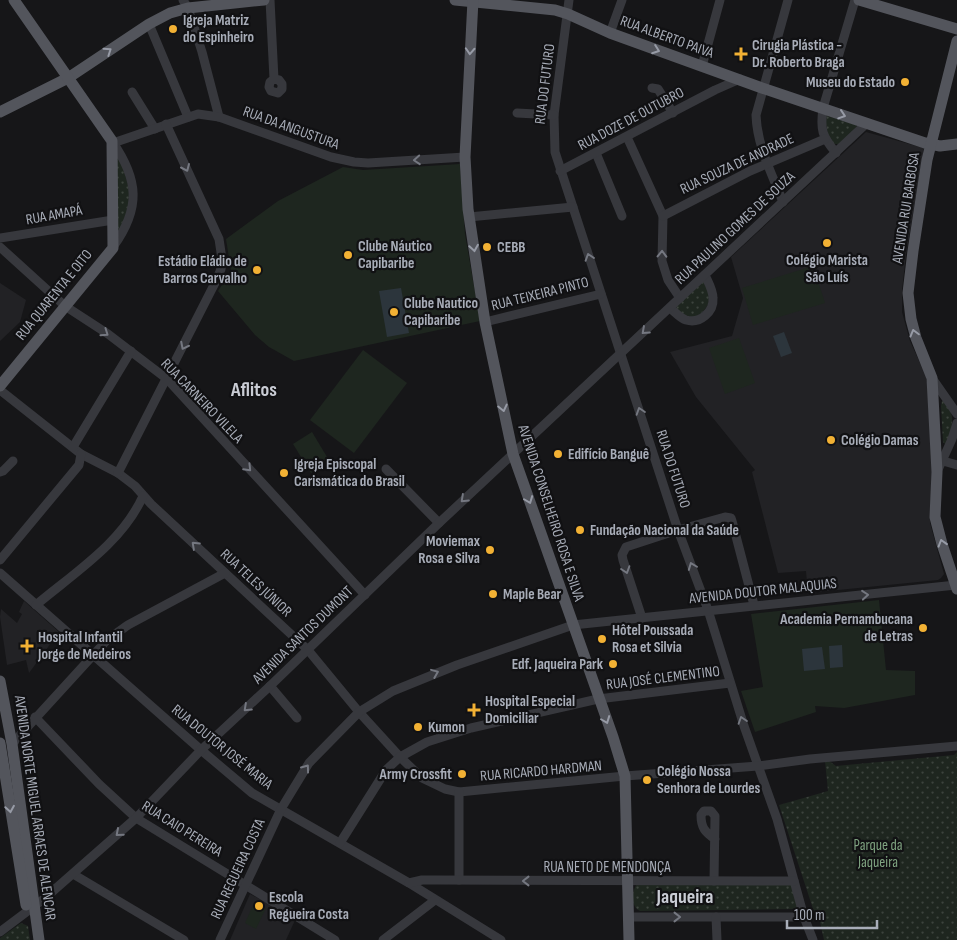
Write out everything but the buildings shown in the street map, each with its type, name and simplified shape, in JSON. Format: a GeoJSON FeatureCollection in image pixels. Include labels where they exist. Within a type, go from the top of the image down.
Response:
{"type":"FeatureCollection","features":[{"type":"Feature","properties":{"kind":"main road","name":"RUA QUARENTA E OITO"},"geometry":{"type":"LineString","coordinates":[[0,386],[113,248],[112,142],[14,0]]}},
{"type":"Feature","properties":{"kind":"main road"},"geometry":{"type":"LineString","coordinates":[[0,112],[68,78],[149,24],[186,4],[264,0]]}},
{"type":"Feature","properties":{"kind":"main road","name":"RUA ALBERTO PAIVA"},"geometry":{"type":"LineString","coordinates":[[455,0],[555,10],[610,33],[762,88],[931,145],[957,144]]}},
{"type":"Feature","properties":{"kind":"main road"},"geometry":{"type":"LineString","coordinates":[[859,0],[957,29]]}},
{"type":"Feature","properties":{"kind":"main road","name":"AVENIDA CONSELHEIRO ROSA E SILVA"},"geometry":{"type":"LineString","coordinates":[[473,1],[465,157],[469,217],[485,322],[513,454],[625,776],[629,940]]}},
{"type":"Feature","properties":{"kind":"main road","name":"AVENIDA RUI BARBOSA"},"geometry":{"type":"LineString","coordinates":[[956,587],[935,517],[940,467],[932,378],[916,338],[911,319],[908,292],[921,196],[931,145],[957,41]]}},
{"type":"Feature","properties":{"kind":"main road","name":"AVENIDA NORTE MIGUEL ARRAES DE ALENCAR"},"geometry":{"type":"LineString","coordinates":[[0,681],[6,744],[30,909],[32,940]]}},
{"type":"Feature","properties":{"kind":"main road","name":"AVENIDA NORTE MIGUEL ARRAES DE ALENCAR"},"geometry":{"type":"LineString","coordinates":[[6,744],[1,763],[30,909],[39,940]]}},
{"type":"Feature","properties":{"kind":"street"},"geometry":{"type":"LineString","coordinates":[[270,0],[274,79]]}},
{"type":"Feature","properties":{"kind":"street","name":"RUA DO FUTURO"},"geometry":{"type":"LineString","coordinates":[[570,0],[554,115],[554,144],[560,171],[678,530],[708,610],[730,683],[777,819],[804,917],[813,940]]}},
{"type":"Feature","properties":{"kind":"street"},"geometry":{"type":"LineString","coordinates":[[610,33],[622,0]]}},
{"type":"Feature","properties":{"kind":"street"},"geometry":{"type":"LineString","coordinates":[[702,66],[720,0]]}},
{"type":"Feature","properties":{"kind":"street"},"geometry":{"type":"LineString","coordinates":[[783,202],[756,130],[756,115],[788,0]]}},
{"type":"Feature","properties":{"kind":"street"},"geometry":{"type":"LineString","coordinates":[[836,153],[824,139],[821,127],[822,108],[855,0]]}},
{"type":"Feature","properties":{"kind":"street"},"geometry":{"type":"LineString","coordinates":[[186,4],[202,52],[219,117]]}},
{"type":"Feature","properties":{"kind":"street"},"geometry":{"type":"LineString","coordinates":[[149,24],[188,117]]}},
{"type":"Feature","properties":{"kind":"street"},"geometry":{"type":"LineString","coordinates":[[715,71],[715,90]]}},
{"type":"Feature","properties":{"kind":"street","name":"RUA DOZE DE OUTUBRO"},"geometry":{"type":"LineString","coordinates":[[560,171],[627,138],[715,90],[740,80]]}},
{"type":"Feature","properties":{"kind":"street"},"geometry":{"type":"LineString","coordinates":[[652,88],[658,89],[673,113]]}},
{"type":"Feature","properties":{"kind":"street"},"geometry":{"type":"LineString","coordinates":[[132,92],[155,129]]}},
{"type":"Feature","properties":{"kind":"street"},"geometry":{"type":"LineString","coordinates":[[517,113],[554,115]]}},
{"type":"Feature","properties":{"kind":"street","name":"RUA DA ANGUSTURA"},"geometry":{"type":"LineString","coordinates":[[112,142],[198,114],[219,117],[331,157],[354,162],[368,163],[465,157]]}},
{"type":"Feature","properties":{"kind":"street","name":"RUA PAULINO GOMES DE SOUZA"},"geometry":{"type":"LineString","coordinates":[[621,352],[867,123]]}},
{"type":"Feature","properties":{"kind":"street"},"geometry":{"type":"LineString","coordinates":[[118,473],[206,303],[221,269],[219,239],[166,124]]}},
{"type":"Feature","properties":{"kind":"street"},"geometry":{"type":"LineString","coordinates":[[627,138],[663,216],[662,261],[668,280],[680,298]]}},
{"type":"Feature","properties":{"kind":"street","name":"RUA SOUZA DE ANDRADE"},"geometry":{"type":"LineString","coordinates":[[663,216],[710,190],[824,139]]}},
{"type":"Feature","properties":{"kind":"street","name":"RUA QUARENTA E OITO"},"geometry":{"type":"LineString","coordinates":[[112,142],[127,166],[134,194],[131,216],[113,248]]}},
{"type":"Feature","properties":{"kind":"street"},"geometry":{"type":"LineString","coordinates":[[596,153],[622,216]]}},
{"type":"Feature","properties":{"kind":"street"},"geometry":{"type":"LineString","coordinates":[[469,217],[573,207]]}},
{"type":"Feature","properties":{"kind":"street","name":"RUA AMAPÁ"},"geometry":{"type":"LineString","coordinates":[[0,238],[113,220]]}},
{"type":"Feature","properties":{"kind":"street","name":"RUA CARNEIRO VILELA"},"geometry":{"type":"LineString","coordinates":[[0,247],[65,306],[131,351],[167,379],[365,595]]}},
{"type":"Feature","properties":{"kind":"street"},"geometry":{"type":"LineString","coordinates":[[670,308],[689,320],[698,320],[708,313],[713,297],[705,275]]}},
{"type":"Feature","properties":{"kind":"street","name":"RUA TEIXEIRA PINTO"},"geometry":{"type":"LineString","coordinates":[[485,322],[601,294]]}},
{"type":"Feature","properties":{"kind":"street"},"geometry":{"type":"LineString","coordinates":[[78,465],[77,450],[131,351]]}},
{"type":"Feature","properties":{"kind":"street","name":"AVENIDA SANTOS DUMONT"},"geometry":{"type":"LineString","coordinates":[[0,932],[73,874],[136,818],[201,750],[621,352]]}},
{"type":"Feature","properties":{"kind":"street","name":"AVENIDA RUI BARBOSA"},"geometry":{"type":"LineString","coordinates":[[932,378],[957,414]]}},
{"type":"Feature","properties":{"kind":"street","name":"RUA TELES JÚNIOR"},"geometry":{"type":"LineString","coordinates":[[0,390],[77,450],[118,473],[308,650],[359,712],[422,778],[445,789],[459,792]]}},
{"type":"Feature","properties":{"kind":"street","name":"AVENIDA RUI BARBOSA"},"geometry":{"type":"LineString","coordinates":[[940,467],[957,423]]}},
{"type":"Feature","properties":{"kind":"street"},"geometry":{"type":"LineString","coordinates":[[0,560],[78,465],[91,459]]}},
{"type":"Feature","properties":{"kind":"street"},"geometry":{"type":"LineString","coordinates":[[0,472],[13,461]]}},
{"type":"Feature","properties":{"kind":"street"},"geometry":{"type":"LineString","coordinates":[[940,467],[957,465]]}},
{"type":"Feature","properties":{"kind":"street"},"geometry":{"type":"LineString","coordinates":[[386,469],[439,523]]}},
{"type":"Feature","properties":{"kind":"street"},"geometry":{"type":"LineString","coordinates":[[36,605],[126,526],[138,508],[143,496]]}},
{"type":"Feature","properties":{"kind":"street"},"geometry":{"type":"LineString","coordinates":[[138,508],[151,504]]}},
{"type":"Feature","properties":{"kind":"street"},"geometry":{"type":"LineString","coordinates":[[642,618],[623,560],[624,550],[630,545],[725,517],[731,518],[754,605]]}},
{"type":"Feature","properties":{"kind":"street","name":"RUA DOUTOR JOSÉ MARIA"},"geometry":{"type":"LineString","coordinates":[[0,573],[252,793],[409,883],[419,885],[435,900],[501,940]]}},
{"type":"Feature","properties":{"kind":"street"},"geometry":{"type":"LineString","coordinates":[[6,744],[35,718],[107,640],[128,625],[225,573]]}},
{"type":"Feature","properties":{"kind":"street","name":"AVENIDA DOUTOR MALAQUIAS"},"geometry":{"type":"LineString","coordinates":[[359,712],[393,690],[457,664],[573,625],[754,605],[956,587]]}},
{"type":"Feature","properties":{"kind":"street","name":"RUA JOSÉ CLEMENTINO"},"geometry":{"type":"LineString","coordinates":[[340,843],[386,770],[400,757],[427,742],[471,728],[598,699],[730,683]]}},
{"type":"Feature","properties":{"kind":"street"},"geometry":{"type":"LineString","coordinates":[[270,686],[297,718]]}},
{"type":"Feature","properties":{"kind":"street","name":"RUA REGUEIRA COSTA"},"geometry":{"type":"LineString","coordinates":[[220,940],[281,809],[309,763],[359,712]]}},
{"type":"Feature","properties":{"kind":"street","name":"RUA CAIO PEREIRA"},"geometry":{"type":"LineString","coordinates":[[35,718],[99,784],[136,818],[335,940]]}},
{"type":"Feature","properties":{"kind":"street","name":"RUA RICARDO HARDMAN"},"geometry":{"type":"LineString","coordinates":[[459,792],[625,776],[758,766],[810,759],[957,746]]}},
{"type":"Feature","properties":{"kind":"street"},"geometry":{"type":"LineString","coordinates":[[459,792],[459,880]]}},
{"type":"Feature","properties":{"kind":"street"},"geometry":{"type":"LineString","coordinates":[[714,881],[715,839]]}},
{"type":"Feature","properties":{"kind":"street"},"geometry":{"type":"LineString","coordinates":[[73,874],[184,940]]}},
{"type":"Feature","properties":{"kind":"street","name":"RUA NETO DE MENDONÇA"},"geometry":{"type":"LineString","coordinates":[[419,885],[459,880],[794,881]]}},
{"type":"Feature","properties":{"kind":"street"},"geometry":{"type":"LineString","coordinates":[[383,940],[435,900]]}},
{"type":"Feature","properties":{"kind":"street"},"geometry":{"type":"LineString","coordinates":[[628,917],[804,917]]}},
{"type":"Feature","properties":{"kind":"street"},"geometry":{"type":"LineString","coordinates":[[716,917],[716,940]]}},
{"type":"Feature","properties":{"kind":"shaded area","name":"Colégio Damas"},"geometry":{"type":"Polygon","coordinates":[[[866,132],[924,148],[906,255],[902,290],[902,312],[910,341],[926,376],[930,401],[932,472],[930,523],[944,574],[938,580],[808,593],[806,571],[778,573],[752,472],[755,470],[696,397],[670,352],[732,336],[743,298],[731,257],[866,132]]]}},
{"type":"Feature","properties":{"kind":"shaded area"},"geometry":{"type":"Polygon","coordinates":[[[0,283],[26,300],[20,322],[0,341],[0,283]]]}},
{"type":"Feature","properties":{"kind":"shaded area","name":"Clube Nautico Capibaribe"},"geometry":{"type":"Polygon","coordinates":[[[401,288],[409,333],[387,337],[379,291],[401,288]]]}},
{"type":"Feature","properties":{"kind":"shaded area"},"geometry":{"type":"Polygon","coordinates":[[[784,332],[792,353],[781,357],[773,336],[784,332]]]}},
{"type":"Feature","properties":{"kind":"shaded area","name":"Hospital Infantil Jorge de Medeiros"},"geometry":{"type":"Polygon","coordinates":[[[24,601],[59,632],[29,673],[26,660],[7,665],[0,617],[1,609],[17,623],[22,614],[19,612],[24,601]]]}},
{"type":"Feature","properties":{"kind":"shaded area"},"geometry":{"type":"Polygon","coordinates":[[[842,645],[843,667],[830,668],[829,646],[842,645]]]}},
{"type":"Feature","properties":{"kind":"shaded area"},"geometry":{"type":"Polygon","coordinates":[[[822,647],[825,669],[804,671],[802,649],[822,647]]]}},
{"type":"Feature","properties":{"kind":"shaded area","name":"Escola Regueira Costa"},"geometry":{"type":"Polygon","coordinates":[[[250,894],[296,918],[286,940],[230,940],[250,894]]]}},
{"type":"Feature","properties":{"kind":"green space"},"geometry":{"type":"Polygon","coordinates":[[[824,115],[856,125],[857,128],[840,144],[834,144],[829,139],[824,115]]]}},
{"type":"Feature","properties":{"kind":"green space"},"geometry":{"type":"Polygon","coordinates":[[[114,150],[122,160],[132,201],[119,231],[117,230],[114,150]]]}},
{"type":"Feature","properties":{"kind":"green space","name":"Clube Náutico Capibaribe"},"geometry":{"type":"Polygon","coordinates":[[[460,164],[465,234],[480,321],[294,361],[269,347],[255,335],[218,291],[231,271],[226,239],[278,201],[343,167],[363,170],[460,164]]]}},
{"type":"Feature","properties":{"kind":"green space"},"geometry":{"type":"Polygon","coordinates":[[[813,266],[825,303],[753,325],[742,288],[813,266]]]}},
{"type":"Feature","properties":{"kind":"green space"},"geometry":{"type":"Polygon","coordinates":[[[702,281],[705,282],[709,297],[708,305],[697,317],[688,317],[677,310],[676,306],[702,281]]]}},
{"type":"Feature","properties":{"kind":"green space"},"geometry":{"type":"Polygon","coordinates":[[[739,338],[755,383],[725,394],[709,348],[739,338]]]}},
{"type":"Feature","properties":{"kind":"green space"},"geometry":{"type":"Polygon","coordinates":[[[363,350],[407,383],[354,453],[310,420],[363,350]]]}},
{"type":"Feature","properties":{"kind":"green space"},"geometry":{"type":"Polygon","coordinates":[[[942,401],[948,406],[952,416],[946,445],[943,442],[942,401]]]}},
{"type":"Feature","properties":{"kind":"green space"},"geometry":{"type":"Polygon","coordinates":[[[312,432],[330,462],[311,473],[293,444],[312,432]]]}},
{"type":"Feature","properties":{"kind":"green space"},"geometry":{"type":"Polygon","coordinates":[[[879,600],[886,670],[915,671],[915,695],[844,708],[815,706],[816,712],[755,732],[741,691],[763,687],[751,614],[879,600]]]}},
{"type":"Feature","properties":{"kind":"green space","name":"Parque da Jaqueira"},"geometry":{"type":"Polygon","coordinates":[[[957,752],[957,940],[824,940],[820,922],[817,921],[779,805],[828,791],[825,761],[829,761],[836,766],[954,755],[957,752]]]}},
{"type":"Feature","properties":{"kind":"green space"},"geometry":{"type":"Polygon","coordinates":[[[637,884],[791,884],[798,908],[640,911],[635,906],[633,899],[637,884]]]}},
{"type":"Feature","properties":{"kind":"green space"},"geometry":{"type":"Polygon","coordinates":[[[254,903],[266,908],[256,929],[245,923],[254,903]]]}},
{"type":"Feature","properties":{"kind":"green space"},"geometry":{"type":"Polygon","coordinates":[[[21,923],[28,926],[30,940],[0,940],[0,938],[21,923]]]}},
{"type":"Feature","properties":{"kind":"place","name":"Igreja Matriz do Espinheiro"},"geometry":{"type":"Point","coordinates":[173,29]}},
{"type":"Feature","properties":{"kind":"place","name":"Cirugia Plástica - Dr. Roberto Braga"},"geometry":{"type":"Point","coordinates":[741,54]}},
{"type":"Feature","properties":{"kind":"place","name":"Museu do Estado"},"geometry":{"type":"Point","coordinates":[905,82]}},
{"type":"Feature","properties":{"kind":"place","name":"Colégio Marista São Luís"},"geometry":{"type":"Point","coordinates":[827,243]}},
{"type":"Feature","properties":{"kind":"place","name":"CEBB"},"geometry":{"type":"Point","coordinates":[487,247]}},
{"type":"Feature","properties":{"kind":"place","name":"Clube Náutico Capibaribe"},"geometry":{"type":"Point","coordinates":[348,255]}},
{"type":"Feature","properties":{"kind":"place","name":"Estádio Eládio de Barros Carvalho"},"geometry":{"type":"Point","coordinates":[257,270]}},
{"type":"Feature","properties":{"kind":"place","name":"Clube Nautico Capibaribe"},"geometry":{"type":"Point","coordinates":[394,312]}},
{"type":"Feature","properties":{"kind":"place","name":"Colégio Damas"},"geometry":{"type":"Point","coordinates":[831,440]}},
{"type":"Feature","properties":{"kind":"place","name":"Edifício Banguê"},"geometry":{"type":"Point","coordinates":[558,454]}},
{"type":"Feature","properties":{"kind":"place","name":"Igreja Episcopal Carismática do Brasil"},"geometry":{"type":"Point","coordinates":[284,473]}},
{"type":"Feature","properties":{"kind":"place","name":"Fundação Nacional da Saúde"},"geometry":{"type":"Point","coordinates":[580,530]}},
{"type":"Feature","properties":{"kind":"place","name":"Moviemax Rosa e Silva"},"geometry":{"type":"Point","coordinates":[490,550]}},
{"type":"Feature","properties":{"kind":"place","name":"Maple Bear"},"geometry":{"type":"Point","coordinates":[493,594]}},
{"type":"Feature","properties":{"kind":"place","name":"Academia Pernambucana de Letras"},"geometry":{"type":"Point","coordinates":[923,628]}},
{"type":"Feature","properties":{"kind":"place","name":"Hôtel Poussada Rosa et Silvia"},"geometry":{"type":"Point","coordinates":[602,639]}},
{"type":"Feature","properties":{"kind":"place","name":"Hospital Infantil Jorge de Medeiros"},"geometry":{"type":"Point","coordinates":[27,646]}},
{"type":"Feature","properties":{"kind":"place","name":"Edf. Jaqueira Park"},"geometry":{"type":"Point","coordinates":[613,664]}},
{"type":"Feature","properties":{"kind":"place","name":"Hospital Especial Domiciliar"},"geometry":{"type":"Point","coordinates":[474,710]}},
{"type":"Feature","properties":{"kind":"place","name":"Kumon"},"geometry":{"type":"Point","coordinates":[418,727]}},
{"type":"Feature","properties":{"kind":"place","name":"Army Crossfit"},"geometry":{"type":"Point","coordinates":[462,774]}},
{"type":"Feature","properties":{"kind":"place","name":"Colégio Nossa Senhora de Lourdes"},"geometry":{"type":"Point","coordinates":[647,780]}},
{"type":"Feature","properties":{"kind":"place","name":"Escola Regueira Costa"},"geometry":{"type":"Point","coordinates":[259,906]}},
{"type":"Feature","properties":{"kind":"district","name":"Aflitos"},"geometry":{"type":"Point","coordinates":[254,390]}},
{"type":"Feature","properties":{"kind":"district","name":"Jaqueira"},"geometry":{"type":"Point","coordinates":[685,897]}}]}
